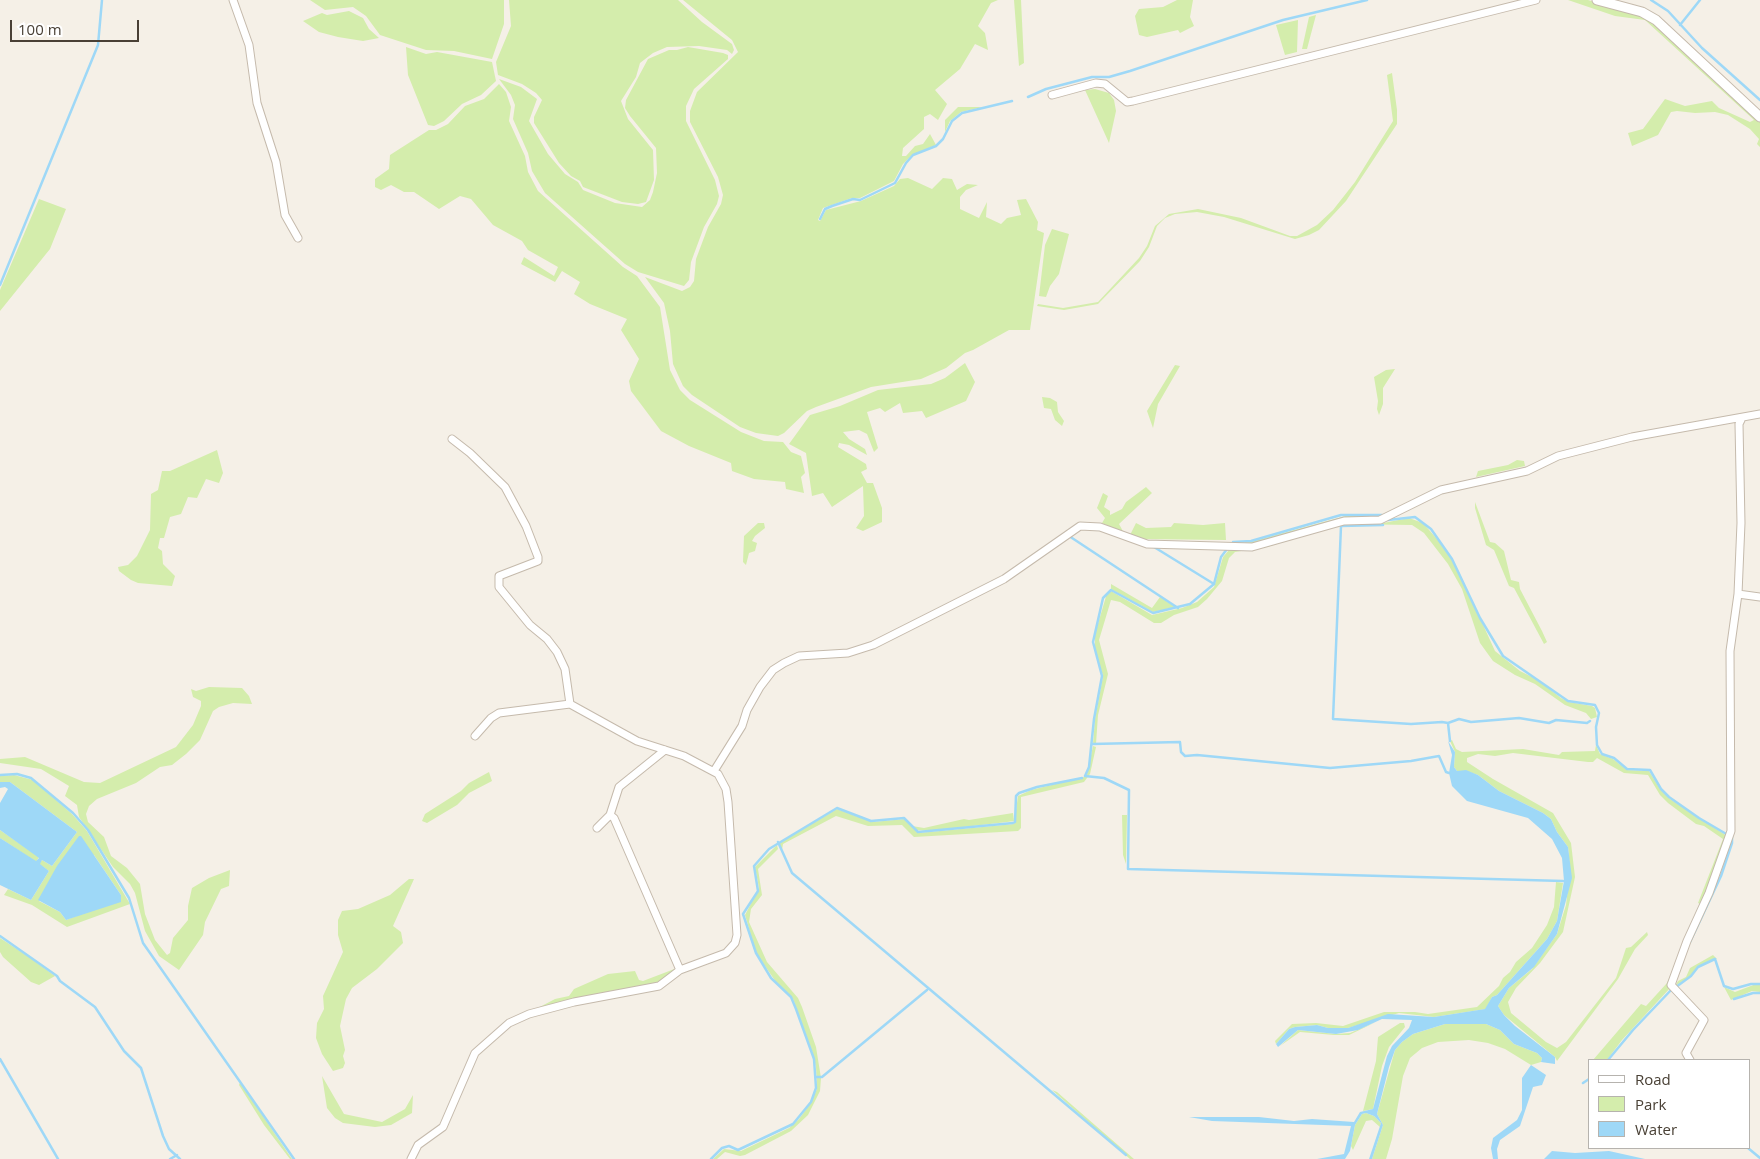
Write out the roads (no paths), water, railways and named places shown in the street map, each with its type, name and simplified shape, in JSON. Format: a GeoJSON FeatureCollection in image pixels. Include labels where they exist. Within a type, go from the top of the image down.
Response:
{"type":"FeatureCollection","features":[{"type":"Feature","properties":{"kind":"street"},"geometry":{"type":"LineString","coordinates":[[233,0],[249,45],[257,103],[276,162],[285,215],[298,238]]}},
{"type":"Feature","properties":{"kind":"street"},"geometry":{"type":"LineString","coordinates":[[1052,95],[1096,83],[1105,84],[1127,102],[1133,101],[1536,0]]}},
{"type":"Feature","properties":{"kind":"street"},"geometry":{"type":"LineString","coordinates":[[1597,0],[1642,12],[1656,20],[1760,116]]}},
{"type":"Feature","properties":{"kind":"street"},"geometry":{"type":"LineString","coordinates":[[714,771],[742,726],[747,710],[760,687],[773,670],[784,662],[799,656],[848,653],[873,645],[1004,579],[1080,526],[1100,526],[1147,544],[1252,547],[1344,521],[1380,520],[1441,490],[1527,470],[1558,456],[1632,437],[1760,414]]}},
{"type":"Feature","properties":{"kind":"street"},"geometry":{"type":"LineString","coordinates":[[1689,1059],[1686,1053],[1704,1020],[1671,985],[1730,836],[1730,652],[1738,594],[1741,524],[1739,424],[1742,418]]}},
{"type":"Feature","properties":{"kind":"street"},"geometry":{"type":"LineString","coordinates":[[452,439],[499,480],[526,526],[538,561],[499,576],[499,587],[530,625],[548,639],[557,652],[565,669],[570,704]]}},
{"type":"Feature","properties":{"kind":"street"},"geometry":{"type":"LineString","coordinates":[[1738,594],[1760,597]]}},
{"type":"Feature","properties":{"kind":"street"},"geometry":{"type":"LineString","coordinates":[[411,1159],[418,1145],[443,1127],[475,1053],[509,1023],[529,1014],[574,1002],[659,986],[680,970],[726,953],[735,943],[737,935],[726,789],[718,774],[701,763],[637,741],[570,704],[499,713],[491,718],[476,736]]}},
{"type":"Feature","properties":{"kind":"street"},"geometry":{"type":"LineString","coordinates":[[597,828],[610,815],[619,787],[665,750]]}},
{"type":"Feature","properties":{"kind":"street"},"geometry":{"type":"LineString","coordinates":[[610,815],[614,818],[680,970]]}},
{"type":"Feature","properties":{"kind":"water"},"geometry":{"type":"Polygon","coordinates":[[[1448,741],[1455,752],[1454,767],[1457,771],[1466,770],[1478,775],[1499,791],[1543,813],[1551,819],[1557,832],[1568,847],[1572,878],[1557,934],[1534,967],[1509,988],[1498,1006],[1515,1026],[1555,1057],[1555,1064],[1541,1062],[1542,1058],[1537,1053],[1514,1044],[1500,1030],[1486,1024],[1445,1024],[1413,1034],[1395,1050],[1389,1067],[1377,1114],[1383,1125],[1372,1159],[1369,1159],[1381,1123],[1374,1116],[1366,1113],[1362,1114],[1355,1125],[1350,1151],[1345,1159],[1317,1159],[1344,1154],[1351,1126],[1212,1121],[1189,1117],[1259,1117],[1294,1121],[1312,1119],[1354,1122],[1360,1112],[1373,1109],[1387,1056],[1392,1046],[1409,1028],[1412,1020],[1382,1019],[1358,1030],[1336,1034],[1298,1030],[1278,1047],[1276,1044],[1289,1029],[1317,1025],[1328,1028],[1348,1028],[1388,1014],[1434,1017],[1485,1009],[1492,997],[1497,995],[1547,939],[1557,921],[1564,881],[1562,858],[1552,839],[1528,818],[1467,801],[1452,786],[1449,773],[1452,755],[1448,741]]]}},
{"type":"Feature","properties":{"kind":"water"},"geometry":{"type":"Polygon","coordinates":[[[0,782],[10,782],[77,832],[52,866],[42,860],[40,864],[49,871],[31,900],[0,885],[0,838],[36,861],[39,858],[0,830],[0,803],[8,789],[5,787],[0,788],[0,782]]]}},
{"type":"Feature","properties":{"kind":"water"},"geometry":{"type":"Polygon","coordinates":[[[79,836],[81,836],[121,895],[121,902],[66,920],[60,912],[38,900],[57,866],[79,836]]]}},
{"type":"Feature","properties":{"kind":"water"},"geometry":{"type":"Polygon","coordinates":[[[1531,1065],[1546,1075],[1542,1085],[1533,1087],[1520,1126],[1500,1140],[1497,1149],[1498,1159],[1493,1159],[1491,1148],[1493,1138],[1517,1120],[1522,1110],[1522,1078],[1531,1065]]]}},
{"type":"Feature","properties":{"kind":"water"},"geometry":{"type":"Polygon","coordinates":[[[1552,1151],[1575,1153],[1609,1151],[1645,1159],[1544,1159],[1552,1151]]]}},
{"type":"Feature","properties":{"kind":"waterway"},"geometry":{"type":"LineString","coordinates":[[0,285],[98,45],[102,0]]}},
{"type":"Feature","properties":{"kind":"waterway"},"geometry":{"type":"LineString","coordinates":[[1028,97],[1046,89],[1092,77],[1109,77],[1130,71],[1283,20],[1367,0]]}},
{"type":"Feature","properties":{"kind":"waterway"},"geometry":{"type":"LineString","coordinates":[[1651,0],[1668,11],[1702,48],[1760,100]]}},
{"type":"Feature","properties":{"kind":"waterway"},"geometry":{"type":"LineString","coordinates":[[1680,25],[1700,0]]}},
{"type":"Feature","properties":{"kind":"waterway"},"geometry":{"type":"LineString","coordinates":[[820,219],[825,209],[853,199],[860,200],[895,183],[906,163],[913,155],[936,146],[943,139],[952,121],[962,113],[1012,101]]}},
{"type":"Feature","properties":{"kind":"waterway"},"geometry":{"type":"LineString","coordinates":[[1233,542],[1251,541],[1341,515],[1382,515]]}},
{"type":"Feature","properties":{"kind":"waterway"},"geometry":{"type":"LineString","coordinates":[[1388,520],[1415,517],[1431,529],[1452,559],[1480,618],[1503,656],[1568,701],[1595,705],[1599,713],[1596,727],[1597,745],[1602,754],[1614,758],[1627,769],[1650,770],[1661,789],[1669,797],[1728,835]]}},
{"type":"Feature","properties":{"kind":"waterway"},"geometry":{"type":"LineString","coordinates":[[1383,525],[1341,526],[1333,719],[1411,724],[1448,723],[1450,741]]}},
{"type":"Feature","properties":{"kind":"waterway"},"geometry":{"type":"LineString","coordinates":[[1069,536],[1178,608]]}},
{"type":"Feature","properties":{"kind":"waterway"},"geometry":{"type":"LineString","coordinates":[[1154,547],[1214,584]]}},
{"type":"Feature","properties":{"kind":"waterway"},"geometry":{"type":"LineString","coordinates":[[1227,549],[1221,557],[1214,584],[1190,604],[1153,613],[1111,590],[1103,598],[1093,642],[1102,676],[1094,719],[1089,767],[1085,776],[1104,778],[1129,790],[1128,869],[1563,881]]}},
{"type":"Feature","properties":{"kind":"waterway"},"geometry":{"type":"LineString","coordinates":[[1448,723],[1459,719],[1471,722],[1519,718],[1549,723],[1556,720],[1587,723],[1590,721]]}},
{"type":"Feature","properties":{"kind":"waterway"},"geometry":{"type":"LineString","coordinates":[[1092,744],[1180,742],[1181,752],[1185,756],[1197,755],[1330,768],[1411,761],[1439,756],[1446,772],[1449,773]]}},
{"type":"Feature","properties":{"kind":"waterway"},"geometry":{"type":"LineString","coordinates":[[0,775],[17,774],[31,778],[73,813],[88,830],[129,898],[143,943],[294,1159]]}},
{"type":"Feature","properties":{"kind":"waterway"},"geometry":{"type":"LineString","coordinates":[[711,1159],[722,1148],[729,1146],[738,1150],[793,1124],[811,1102],[816,1088],[814,1059],[791,997],[771,978],[756,953],[743,914],[758,891],[754,866],[769,849],[837,808],[871,821],[904,818],[918,832],[1013,823],[1015,822],[1016,796],[1019,793],[1037,787],[1082,778]]}},
{"type":"Feature","properties":{"kind":"waterway"},"geometry":{"type":"LineString","coordinates":[[1690,942],[1721,876],[1732,843],[1732,835]]}},
{"type":"Feature","properties":{"kind":"waterway"},"geometry":{"type":"LineString","coordinates":[[778,842],[792,873],[1126,1155]]}},
{"type":"Feature","properties":{"kind":"waterway"},"geometry":{"type":"LineString","coordinates":[[0,936],[57,976],[60,981],[95,1007],[124,1051],[141,1068],[163,1136],[169,1149],[180,1159]]}},
{"type":"Feature","properties":{"kind":"waterway"},"geometry":{"type":"LineString","coordinates":[[1676,987],[1691,976],[1698,967],[1715,959],[1724,986],[1733,989],[1751,984],[1760,984]]}},
{"type":"Feature","properties":{"kind":"waterway"},"geometry":{"type":"LineString","coordinates":[[1609,1059],[1672,989]]}},
{"type":"Feature","properties":{"kind":"waterway"},"geometry":{"type":"LineString","coordinates":[[816,1077],[822,1077],[927,990]]}},
{"type":"Feature","properties":{"kind":"waterway"},"geometry":{"type":"LineString","coordinates":[[1734,999],[1753,993],[1760,993]]}},
{"type":"Feature","properties":{"kind":"waterway"},"geometry":{"type":"LineString","coordinates":[[0,1059],[58,1159]]}},
{"type":"Feature","properties":{"kind":"waterway"},"geometry":{"type":"LineString","coordinates":[[1583,1083],[1588,1080]]}},
{"type":"Feature","properties":{"kind":"waterway"},"geometry":{"type":"LineString","coordinates":[[1749,1149],[1760,1158]]}},
{"type":"Feature","properties":{"kind":"waterway"},"geometry":{"type":"LineString","coordinates":[[170,1159],[177,1155]]}}]}
